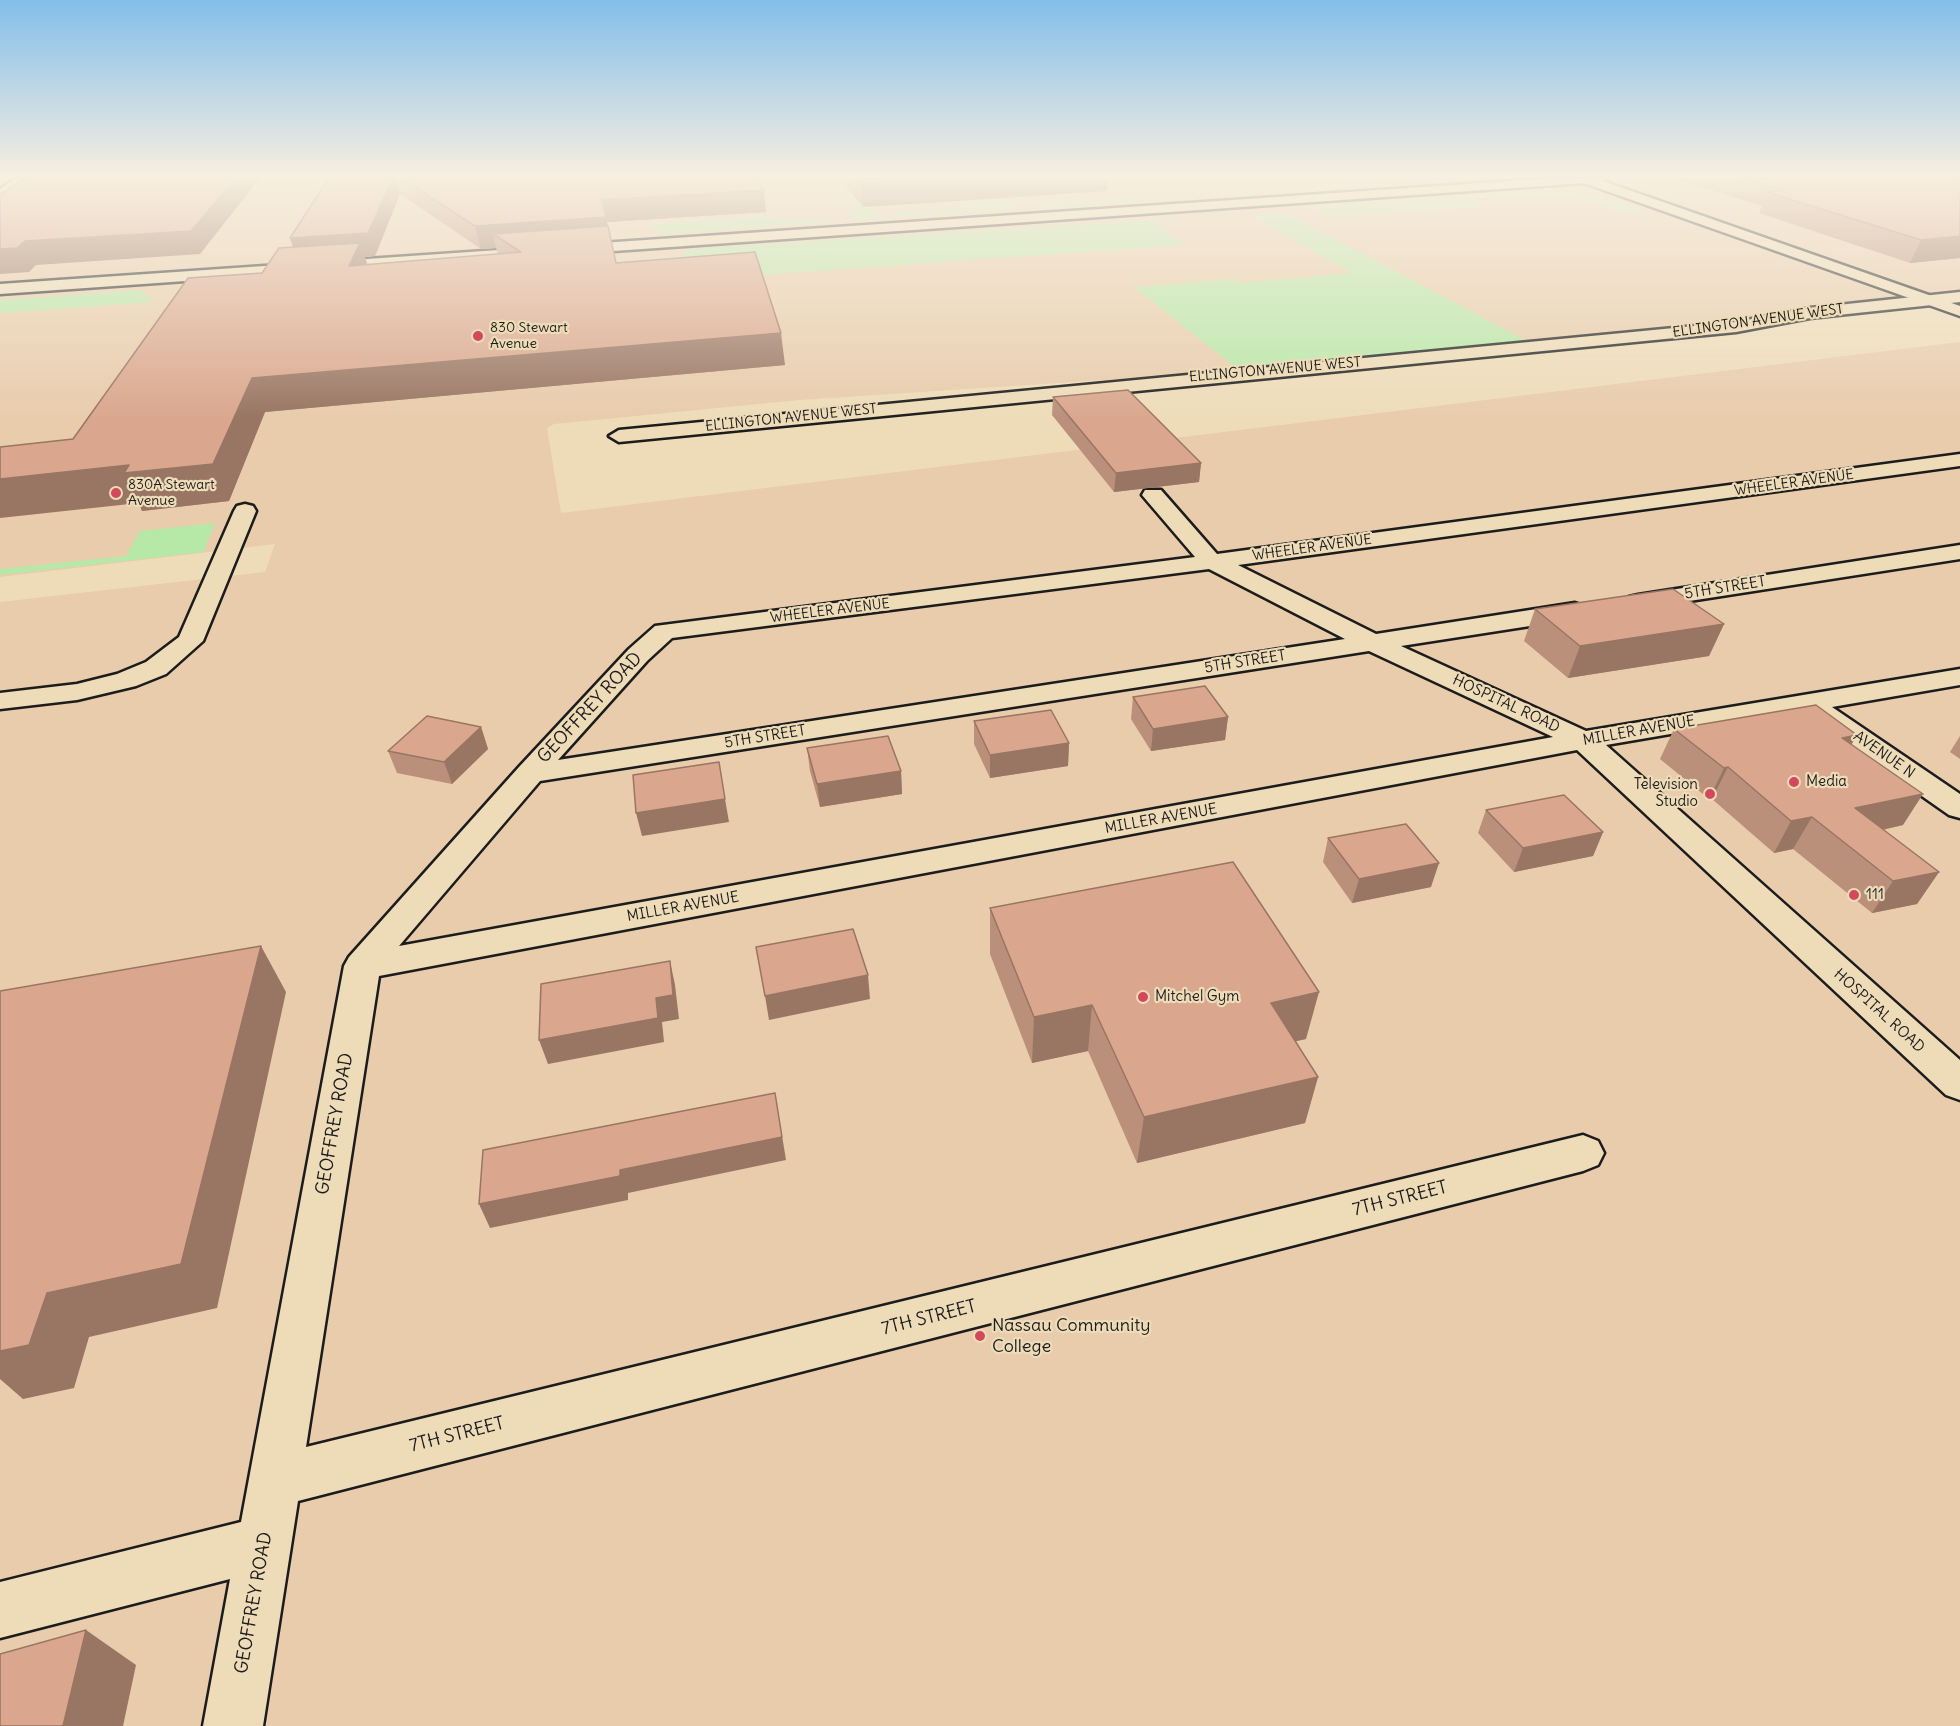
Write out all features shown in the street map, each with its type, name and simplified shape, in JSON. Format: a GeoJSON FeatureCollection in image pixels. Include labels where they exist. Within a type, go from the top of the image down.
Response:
{"type":"FeatureCollection","features":[{"type":"Feature","properties":{"kind":"street"},"geometry":{"type":"LineString","coordinates":[[0,289],[439,259]]}},
{"type":"Feature","properties":{"kind":"street"},"geometry":{"type":"LineString","coordinates":[[1812,259],[1960,311]]}},
{"type":"Feature","properties":{"kind":"street","name":"ELLINGTON AVENUE WEST"},"geometry":{"type":"LineString","coordinates":[[619,436],[1737,327],[1810,313],[1960,297]]}},
{"type":"Feature","properties":{"kind":"street","name":"WHEELER AVENUE"},"geometry":{"type":"LineString","coordinates":[[664,632],[1211,561],[1960,459]]}},
{"type":"Feature","properties":{"kind":"street","name":"HOSPITAL ROAD"},"geometry":{"type":"LineString","coordinates":[[1153,495],[1211,561],[1374,642],[1584,740],[1960,1084]]}},
{"type":"Feature","properties":{"kind":"street"},"geometry":{"type":"LineString","coordinates":[[0,701],[78,692],[126,680],[156,668],[190,641],[245,511]]}},
{"type":"Feature","properties":{"kind":"street","name":"5TH STREET"},"geometry":{"type":"LineString","coordinates":[[530,773],[1960,552]]}},
{"type":"Feature","properties":{"kind":"street","name":"GEOFFREY ROAD"},"geometry":{"type":"LineString","coordinates":[[233,1726],[362,966],[530,773],[638,655],[664,632]]}},
{"type":"Feature","properties":{"kind":"street","name":"MILLER AVENUE"},"geometry":{"type":"LineString","coordinates":[[362,966],[1584,740],[1960,677]]}},
{"type":"Feature","properties":{"kind":"street","name":"AVENUE N"},"geometry":{"type":"LineString","coordinates":[[1808,703],[1960,808]]}},
{"type":"Feature","properties":{"kind":"street","name":"7TH STREET"},"geometry":{"type":"LineString","coordinates":[[274,1481],[1583,1153]]}},
{"type":"Feature","properties":{"kind":"street"},"geometry":{"type":"LineString","coordinates":[[0,1610],[264,1543]]}},
{"type":"Feature","properties":{"kind":"shaded area","name":"Nassau Community College"},"geometry":{"type":"Polygon","coordinates":[[[0,259],[1960,259],[1960,301],[1241,371],[800,400],[554,424],[547,428],[561,513],[1960,342],[1960,1726],[0,1726],[0,602],[265,572],[275,544],[0,577],[0,259]]]}},
{"type":"Feature","properties":{"kind":"green space"},"geometry":{"type":"Polygon","coordinates":[[[682,259],[991,259],[756,275],[682,259]]]}},
{"type":"Feature","properties":{"kind":"green space"},"geometry":{"type":"Polygon","coordinates":[[[1327,259],[1372,259],[1529,342],[1240,371],[1134,287],[1232,279],[1239,283],[1352,273],[1327,259]]]}},
{"type":"Feature","properties":{"kind":"green space"},"geometry":{"type":"Polygon","coordinates":[[[140,290],[153,302],[0,313],[0,300],[140,290]]]}},
{"type":"Feature","properties":{"kind":"green space"},"geometry":{"type":"Polygon","coordinates":[[[215,523],[204,552],[0,575],[0,569],[126,556],[140,531],[215,523]]]}},
{"type":"Feature","properties":{"kind":"building"},"geometry":{"type":"Polygon","coordinates":[[[272,259],[353,259],[349,266],[441,259],[615,259],[616,263],[672,259],[757,259],[781,333],[252,378],[213,464],[124,473],[129,465],[0,479],[0,447],[73,439],[188,278],[262,273],[272,259]]]}},
{"type":"Feature","properties":{"kind":"building"},"geometry":{"type":"Polygon","coordinates":[[[1128,390],[1201,463],[1116,473],[1053,397],[1128,390]]]}},
{"type":"Feature","properties":{"kind":"building"},"geometry":{"type":"Polygon","coordinates":[[[1673,589],[1724,624],[1580,646],[1535,609],[1673,589]]]}},
{"type":"Feature","properties":{"kind":"building"},"geometry":{"type":"Polygon","coordinates":[[[1205,686],[1228,717],[1153,729],[1133,697],[1205,686]]]}},
{"type":"Feature","properties":{"kind":"building"},"geometry":{"type":"Polygon","coordinates":[[[1816,705],[1857,735],[1842,738],[1923,794],[1855,808],[1939,872],[1893,881],[1812,817],[1791,821],[1728,767],[1724,768],[1674,729],[1816,705]]]}},
{"type":"Feature","properties":{"kind":"building"},"geometry":{"type":"Polygon","coordinates":[[[1051,710],[1069,743],[990,755],[974,721],[1051,710]]]}},
{"type":"Feature","properties":{"kind":"building"},"geometry":{"type":"Polygon","coordinates":[[[427,716],[481,727],[444,762],[388,751],[427,716]]]}},
{"type":"Feature","properties":{"kind":"building"},"geometry":{"type":"Polygon","coordinates":[[[888,736],[901,771],[817,784],[807,748],[888,736]]]}},
{"type":"Feature","properties":{"kind":"building"},"geometry":{"type":"Polygon","coordinates":[[[719,762],[725,799],[636,813],[633,775],[719,762]]]}},
{"type":"Feature","properties":{"kind":"building"},"geometry":{"type":"Polygon","coordinates":[[[1564,795],[1603,832],[1523,848],[1486,810],[1564,795]]]}},
{"type":"Feature","properties":{"kind":"building"},"geometry":{"type":"Polygon","coordinates":[[[1406,824],[1439,863],[1359,879],[1328,838],[1406,824]]]}},
{"type":"Feature","properties":{"kind":"building","name":"Mitchel Gym"},"geometry":{"type":"Polygon","coordinates":[[[1233,862],[1319,992],[1271,1003],[1318,1077],[1144,1117],[1092,1005],[1034,1017],[990,908],[1233,862]]]}},
{"type":"Feature","properties":{"kind":"building"},"geometry":{"type":"Polygon","coordinates":[[[853,929],[868,975],[765,996],[756,947],[853,929]]]}},
{"type":"Feature","properties":{"kind":"building"},"geometry":{"type":"Polygon","coordinates":[[[261,946],[181,1264],[47,1293],[29,1345],[0,1351],[0,991],[261,946]]]}},
{"type":"Feature","properties":{"kind":"building"},"geometry":{"type":"Polygon","coordinates":[[[670,961],[673,995],[656,998],[658,1018],[539,1040],[541,984],[670,961]]]}},
{"type":"Feature","properties":{"kind":"building"},"geometry":{"type":"Polygon","coordinates":[[[775,1093],[782,1137],[620,1170],[620,1176],[479,1204],[483,1150],[775,1093]]]}},
{"type":"Feature","properties":{"kind":"building"},"geometry":{"type":"Polygon","coordinates":[[[86,1630],[63,1726],[0,1726],[0,1654],[86,1630]]]}},
{"type":"Feature","properties":{"kind":"place","name":"830 Stewart Avenue"},"geometry":{"type":"Point","coordinates":[478,336]}},
{"type":"Feature","properties":{"kind":"place","name":"830A Stewart Avenue"},"geometry":{"type":"Point","coordinates":[116,493]}},
{"type":"Feature","properties":{"kind":"place","name":"Media"},"geometry":{"type":"Point","coordinates":[1794,782]}},
{"type":"Feature","properties":{"kind":"place","name":"Television Studio"},"geometry":{"type":"Point","coordinates":[1710,794]}},
{"type":"Feature","properties":{"kind":"place","name":"111"},"geometry":{"type":"Point","coordinates":[1854,895]}},
{"type":"Feature","properties":{"kind":"place","name":"Mitchel Gym"},"geometry":{"type":"Point","coordinates":[1143,997]}},
{"type":"Feature","properties":{"kind":"place","name":"Nassau Community College"},"geometry":{"type":"Point","coordinates":[980,1336]}}]}
